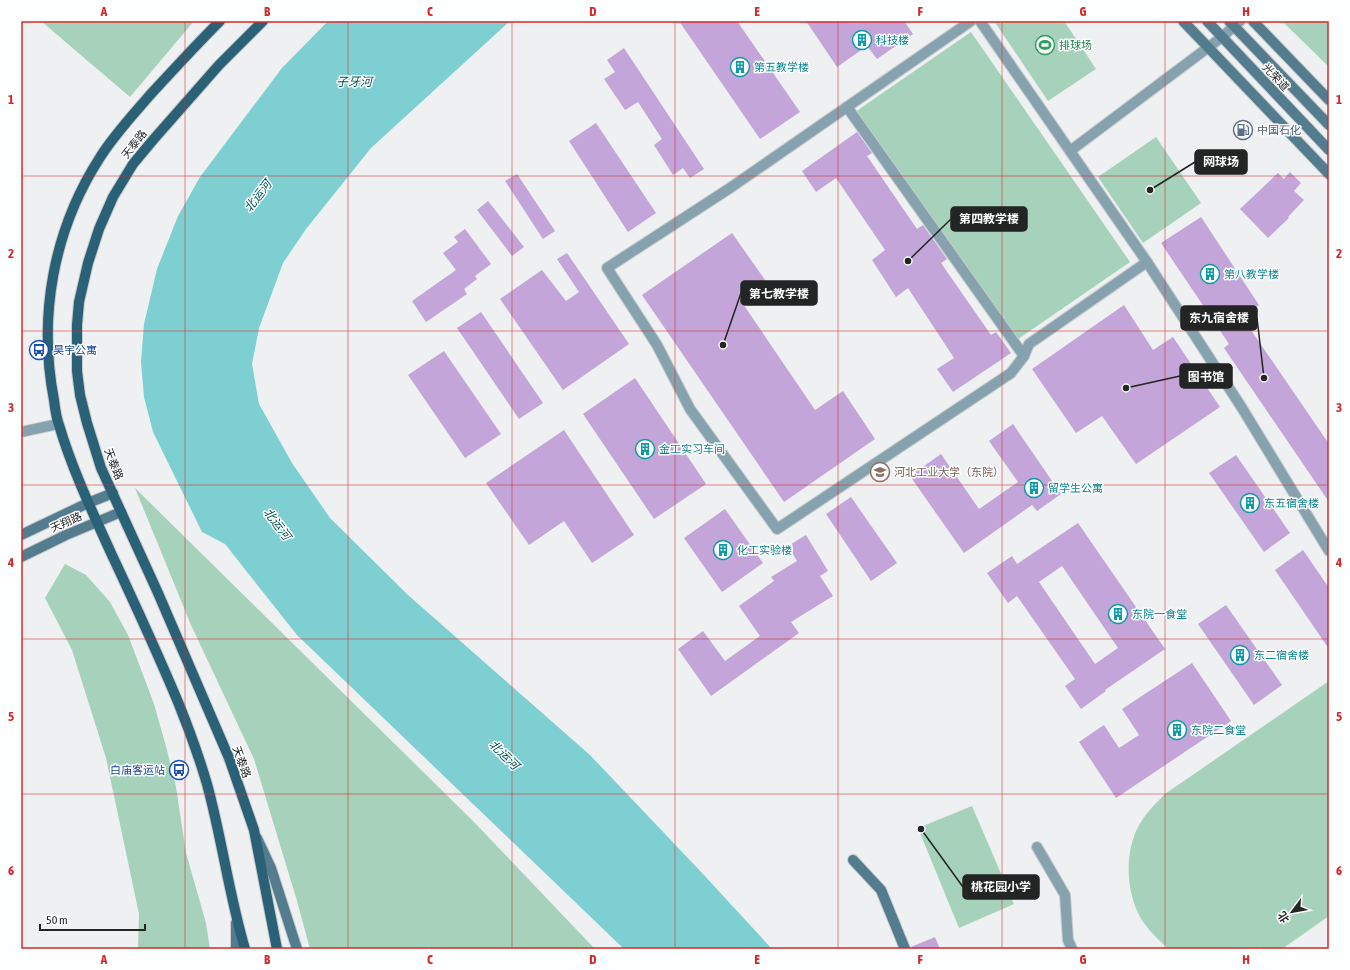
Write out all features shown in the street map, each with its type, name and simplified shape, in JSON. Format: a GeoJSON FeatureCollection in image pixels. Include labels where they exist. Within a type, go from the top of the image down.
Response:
{"type":"FeatureCollection","features":[{"type":"Feature","properties":{"kind":"main road","name":"天泰路"},"geometry":{"type":"LineString","coordinates":[[220,21],[129,118],[99,159],[74,204],[55,262],[51,285],[48,309],[48,358],[58,424],[79,481],[135,604],[198,755],[207,786],[236,919],[245,949]]}},
{"type":"Feature","properties":{"kind":"main road","name":"天泰路"},"geometry":{"type":"LineString","coordinates":[[263,21],[204,83],[143,152],[133,164],[113,197],[99,229],[88,263],[77,325],[77,371],[80,395],[101,468],[167,614],[229,758],[254,830],[277,949]]}},
{"type":"Feature","properties":{"kind":"main road"},"geometry":{"type":"LineString","coordinates":[[1183,21],[1329,174]]}},
{"type":"Feature","properties":{"kind":"main road","name":"光荣道"},"geometry":{"type":"LineString","coordinates":[[1206,21],[1329,150]]}},
{"type":"Feature","properties":{"kind":"main road"},"geometry":{"type":"LineString","coordinates":[[1253,21],[1329,100]]}},
{"type":"Feature","properties":{"kind":"main road","name":"光荣道"},"geometry":{"type":"LineString","coordinates":[[1235,23],[1329,125]]}},
{"type":"Feature","properties":{"kind":"main road","name":"天翔路"},"geometry":{"type":"LineString","coordinates":[[21,535],[88,503],[113,493]]}},
{"type":"Feature","properties":{"kind":"main road","name":"天翔路"},"geometry":{"type":"LineString","coordinates":[[21,557],[66,534],[121,512]]}},
{"type":"Feature","properties":{"kind":"main road"},"geometry":{"type":"LineString","coordinates":[[254,830],[271,868],[297,949]]}},
{"type":"Feature","properties":{"kind":"main road"},"geometry":{"type":"LineString","coordinates":[[853,860],[881,890],[905,949]]}},
{"type":"Feature","properties":{"kind":"main road"},"geometry":{"type":"LineString","coordinates":[[236,919],[236,949]]}},
{"type":"Feature","properties":{"kind":"street"},"geometry":{"type":"LineString","coordinates":[[971,21],[730,188],[607,268],[657,345],[690,409],[777,529],[1011,373],[1024,356],[1029,344],[1147,262]]}},
{"type":"Feature","properties":{"kind":"street"},"geometry":{"type":"LineString","coordinates":[[980,21],[1147,262],[1242,408],[1329,551]]}},
{"type":"Feature","properties":{"kind":"street"},"geometry":{"type":"LineString","coordinates":[[1070,151],[1222,37],[1235,23]]}},
{"type":"Feature","properties":{"kind":"street"},"geometry":{"type":"LineString","coordinates":[[847,107],[1024,356]]}},
{"type":"Feature","properties":{"kind":"street"},"geometry":{"type":"LineString","coordinates":[[21,432],[58,424]]}},
{"type":"Feature","properties":{"kind":"street"},"geometry":{"type":"LineString","coordinates":[[1037,847],[1065,895],[1068,940],[1072,949]]}},
{"type":"Feature","properties":{"kind":"green space"},"geometry":{"type":"Polygon","coordinates":[[[41,21],[194,21],[130,97],[41,21]]]}},
{"type":"Feature","properties":{"kind":"green space","name":"排球场"},"geometry":{"type":"Polygon","coordinates":[[[994,21],[1064,21],[1096,69],[1048,101],[994,21]]]}},
{"type":"Feature","properties":{"kind":"green space"},"geometry":{"type":"Polygon","coordinates":[[[1282,21],[1329,21],[1329,67],[1282,21]]]}},
{"type":"Feature","properties":{"kind":"green space"},"geometry":{"type":"Polygon","coordinates":[[[971,32],[1130,262],[1014,342],[855,112],[971,32]]]}},
{"type":"Feature","properties":{"kind":"green space"},"geometry":{"type":"Polygon","coordinates":[[[1156,137],[1201,203],[1143,243],[1098,177],[1156,137]]]}},
{"type":"Feature","properties":{"kind":"green space"},"geometry":{"type":"Polygon","coordinates":[[[135,488],[473,821],[595,949],[310,949],[254,759],[191,625],[135,488]]]}},
{"type":"Feature","properties":{"kind":"green space"},"geometry":{"type":"Polygon","coordinates":[[[65,564],[86,575],[110,602],[128,635],[154,704],[176,787],[186,853],[206,923],[210,949],[138,949],[139,914],[106,758],[72,650],[45,598],[65,564]]]}},
{"type":"Feature","properties":{"kind":"green space"},"geometry":{"type":"Polygon","coordinates":[[[1329,681],[1329,916],[1282,949],[1169,949],[1153,934],[1140,917],[1132,895],[1129,859],[1134,836],[1139,825],[1154,805],[1165,794],[1329,681]]]}},
{"type":"Feature","properties":{"kind":"green space"},"geometry":{"type":"Polygon","coordinates":[[[972,806],[1014,904],[959,928],[918,828],[972,806]]]}},
{"type":"Feature","properties":{"kind":"water","name":"子牙河"},"geometry":{"type":"Polygon","coordinates":[[[328,21],[510,21],[371,148],[306,229],[283,263],[259,328],[252,364],[259,404],[292,463],[330,518],[408,595],[590,755],[772,949],[624,949],[297,635],[225,544],[202,532],[153,432],[144,397],[141,362],[144,324],[157,269],[178,216],[200,177],[282,68],[328,21]]]}},
{"type":"Feature","properties":{"kind":"building","name":"第五教学楼"},"geometry":{"type":"Polygon","coordinates":[[[679,21],[737,21],[800,112],[760,139],[679,21]]]}},
{"type":"Feature","properties":{"kind":"building","name":"科技楼"},"geometry":{"type":"Polygon","coordinates":[[[806,21],[904,21],[913,34],[877,59],[867,46],[837,67],[806,21]]]}},
{"type":"Feature","properties":{"kind":"building"},"geometry":{"type":"Polygon","coordinates":[[[624,48],[704,169],[690,178],[683,168],[673,175],[654,145],[662,139],[638,102],[625,110],[604,79],[615,72],[607,60],[624,48]]]}},
{"type":"Feature","properties":{"kind":"building"},"geometry":{"type":"Polygon","coordinates":[[[596,123],[656,213],[628,232],[569,141],[596,123]]]}},
{"type":"Feature","properties":{"kind":"building"},"geometry":{"type":"Polygon","coordinates":[[[857,132],[872,153],[867,156],[917,229],[923,225],[947,259],[941,263],[991,335],[996,332],[1011,353],[953,392],[937,369],[954,358],[908,288],[896,297],[872,260],[885,250],[836,178],[816,192],[802,171],[857,132]]]}},
{"type":"Feature","properties":{"kind":"building"},"geometry":{"type":"Polygon","coordinates":[[[1290,172],[1301,183],[1294,191],[1304,200],[1288,217],[1289,218],[1268,238],[1240,209],[1278,173],[1284,179],[1290,172]]]}},
{"type":"Feature","properties":{"kind":"building"},"geometry":{"type":"Polygon","coordinates":[[[517,174],[555,231],[543,239],[505,181],[517,174]]]}},
{"type":"Feature","properties":{"kind":"building"},"geometry":{"type":"Polygon","coordinates":[[[488,201],[524,247],[512,256],[477,210],[488,201]]]}},
{"type":"Feature","properties":{"kind":"building"},"geometry":{"type":"Polygon","coordinates":[[[1201,217],[1259,305],[1242,317],[1329,444],[1329,502],[1224,348],[1229,344],[1161,243],[1201,217]]]}},
{"type":"Feature","properties":{"kind":"building"},"geometry":{"type":"Polygon","coordinates":[[[465,229],[491,264],[475,276],[477,279],[464,289],[467,294],[426,322],[412,301],[456,270],[443,253],[458,242],[454,237],[465,229]]]}},
{"type":"Feature","properties":{"kind":"building"},"geometry":{"type":"Polygon","coordinates":[[[732,233],[765,280],[739,298],[815,410],[843,391],[875,439],[784,502],[642,295],[732,233]]]}},
{"type":"Feature","properties":{"kind":"building"},"geometry":{"type":"Polygon","coordinates":[[[567,253],[629,344],[563,390],[500,299],[542,270],[566,301],[579,292],[557,259],[567,253]]]}},
{"type":"Feature","properties":{"kind":"building"},"geometry":{"type":"Polygon","coordinates":[[[1124,305],[1153,350],[1173,337],[1220,407],[1136,464],[1102,416],[1076,433],[1032,369],[1124,305]]]}},
{"type":"Feature","properties":{"kind":"building"},"geometry":{"type":"Polygon","coordinates":[[[481,312],[543,403],[519,419],[457,328],[481,312]]]}},
{"type":"Feature","properties":{"kind":"building"},"geometry":{"type":"Polygon","coordinates":[[[444,351],[501,434],[465,458],[408,375],[444,351]]]}},
{"type":"Feature","properties":{"kind":"building","name":"金工实习车间"},"geometry":{"type":"Polygon","coordinates":[[[635,378],[706,484],[654,519],[583,414],[635,378]]]}},
{"type":"Feature","properties":{"kind":"building","name":"留学生公寓"},"geometry":{"type":"Polygon","coordinates":[[[1013,424],[1061,494],[1037,511],[1032,505],[964,553],[910,476],[941,454],[979,509],[1018,482],[989,441],[1013,424]]]}},
{"type":"Feature","properties":{"kind":"building"},"geometry":{"type":"Polygon","coordinates":[[[564,430],[634,535],[592,563],[564,521],[529,545],[486,483],[564,430]]]}},
{"type":"Feature","properties":{"kind":"building","name":"东五宿舍楼"},"geometry":{"type":"Polygon","coordinates":[[[1236,455],[1290,533],[1264,552],[1209,473],[1236,455]]]}},
{"type":"Feature","properties":{"kind":"building"},"geometry":{"type":"Polygon","coordinates":[[[851,497],[897,563],[871,581],[826,514],[851,497]]]}},
{"type":"Feature","properties":{"kind":"building","name":"化工实验楼"},"geometry":{"type":"Polygon","coordinates":[[[725,509],[763,563],[722,592],[684,538],[725,509]]]}},
{"type":"Feature","properties":{"kind":"building"},"geometry":{"type":"Polygon","coordinates":[[[1078,523],[1165,649],[1105,690],[1106,691],[1081,709],[1065,686],[1075,679],[1017,596],[1008,603],[987,573],[1012,556],[1017,564],[1078,523]],[[1062,566],[1039,582],[1095,664],[1118,648],[1062,566]]]}},
{"type":"Feature","properties":{"kind":"building"},"geometry":{"type":"Polygon","coordinates":[[[806,535],[828,571],[820,576],[833,596],[791,622],[799,633],[711,696],[678,649],[703,631],[725,661],[760,636],[739,606],[774,581],[771,577],[797,561],[788,546],[806,535]]]}},
{"type":"Feature","properties":{"kind":"building"},"geometry":{"type":"Polygon","coordinates":[[[1303,550],[1329,588],[1329,649],[1275,570],[1303,550]]]}},
{"type":"Feature","properties":{"kind":"building","name":"东二宿舍楼"},"geometry":{"type":"Polygon","coordinates":[[[1226,605],[1282,685],[1254,705],[1198,624],[1226,605]]]}},
{"type":"Feature","properties":{"kind":"building","name":"东院二食堂"},"geometry":{"type":"Polygon","coordinates":[[[1192,663],[1231,721],[1116,798],[1079,742],[1104,725],[1119,748],[1139,735],[1122,709],[1192,663]]]}},
{"type":"Feature","properties":{"kind":"building"},"geometry":{"type":"Polygon","coordinates":[[[935,937],[940,949],[911,949],[911,947],[935,937]]]}},
{"type":"Feature","properties":{"kind":"place","name":"科技楼"},"geometry":{"type":"Point","coordinates":[862,40]}},
{"type":"Feature","properties":{"kind":"place","name":"排球场"},"geometry":{"type":"Point","coordinates":[1045,45]}},
{"type":"Feature","properties":{"kind":"place","name":"第五教学楼"},"geometry":{"type":"Point","coordinates":[740,67]}},
{"type":"Feature","properties":{"kind":"place","name":"中国石化"},"geometry":{"type":"Point","coordinates":[1243,130]}},
{"type":"Feature","properties":{"kind":"place","name":"网球场"},"geometry":{"type":"Point","coordinates":[1150,190]}},
{"type":"Feature","properties":{"kind":"place","name":"第四教学楼"},"geometry":{"type":"Point","coordinates":[908,261]}},
{"type":"Feature","properties":{"kind":"place","name":"第八教学楼"},"geometry":{"type":"Point","coordinates":[1210,274]}},
{"type":"Feature","properties":{"kind":"place","name":"第七教学楼"},"geometry":{"type":"Point","coordinates":[723,345]}},
{"type":"Feature","properties":{"kind":"place","name":"昊宇公寓"},"geometry":{"type":"Point","coordinates":[39,350]}},
{"type":"Feature","properties":{"kind":"place","name":"东九宿舍楼"},"geometry":{"type":"Point","coordinates":[1264,378]}},
{"type":"Feature","properties":{"kind":"place","name":"图书馆"},"geometry":{"type":"Point","coordinates":[1126,388]}},
{"type":"Feature","properties":{"kind":"place","name":"金工实习车间"},"geometry":{"type":"Point","coordinates":[645,449]}},
{"type":"Feature","properties":{"kind":"place","name":"河北工业大学（东院）"},"geometry":{"type":"Point","coordinates":[880,472]}},
{"type":"Feature","properties":{"kind":"place","name":"留学生公寓"},"geometry":{"type":"Point","coordinates":[1034,488]}},
{"type":"Feature","properties":{"kind":"place","name":"东五宿舍楼"},"geometry":{"type":"Point","coordinates":[1250,503]}},
{"type":"Feature","properties":{"kind":"place","name":"化工实验楼"},"geometry":{"type":"Point","coordinates":[723,550]}},
{"type":"Feature","properties":{"kind":"place","name":"东院一食堂"},"geometry":{"type":"Point","coordinates":[1118,614]}},
{"type":"Feature","properties":{"kind":"place","name":"东二宿舍楼"},"geometry":{"type":"Point","coordinates":[1240,655]}},
{"type":"Feature","properties":{"kind":"place","name":"东院二食堂"},"geometry":{"type":"Point","coordinates":[1177,730]}},
{"type":"Feature","properties":{"kind":"place","name":"白庙客运站"},"geometry":{"type":"Point","coordinates":[179,770]}},
{"type":"Feature","properties":{"kind":"place","name":"桃花园小学"},"geometry":{"type":"Point","coordinates":[921,829]}},
{"type":"Feature","properties":{"kind":"water label","name":"北运河"},"geometry":{"type":"Point","coordinates":[258,196]}},
{"type":"Feature","properties":{"kind":"water label","name":"北运河"},"geometry":{"type":"Point","coordinates":[277,524]}},
{"type":"Feature","properties":{"kind":"water label","name":"北运河"},"geometry":{"type":"Point","coordinates":[504,755]}}]}
